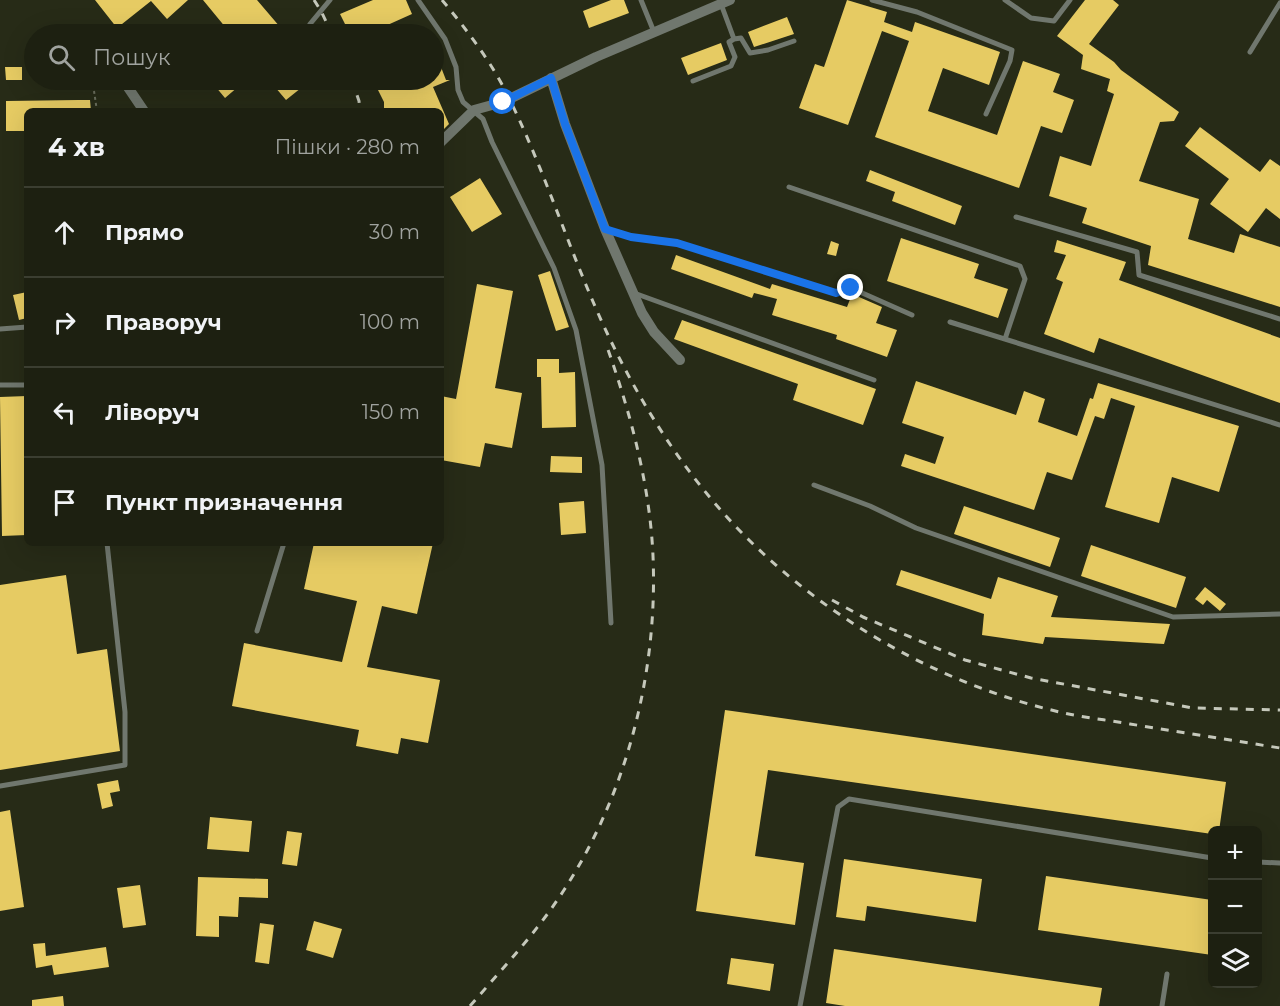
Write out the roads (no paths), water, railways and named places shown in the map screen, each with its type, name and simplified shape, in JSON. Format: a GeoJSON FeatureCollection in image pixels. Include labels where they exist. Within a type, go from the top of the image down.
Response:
{"type":"FeatureCollection","features":[{"type":"Feature","properties":{"kind":"street"},"geometry":{"type":"LineString","coordinates":[[444,143],[474,110],[503,102],[596,57],[727,1]]}},
{"type":"Feature","properties":{"kind":"street"},"geometry":{"type":"LineString","coordinates":[[551,78],[565,124],[632,292],[654,332],[680,360]]}},
{"type":"Feature","properties":{"kind":"street"},"geometry":{"type":"LineString","coordinates":[[130,90],[142,108]]}},
{"type":"Feature","properties":{"kind":"lane"},"geometry":{"type":"LineString","coordinates":[[310,24],[330,0]]}},
{"type":"Feature","properties":{"kind":"lane"},"geometry":{"type":"LineString","coordinates":[[418,0],[435,24]]}},
{"type":"Feature","properties":{"kind":"lane"},"geometry":{"type":"LineString","coordinates":[[641,0],[654,32]]}},
{"type":"Feature","properties":{"kind":"lane"},"geometry":{"type":"LineString","coordinates":[[872,0],[917,12],[1012,50],[1010,61],[986,114]]}},
{"type":"Feature","properties":{"kind":"lane"},"geometry":{"type":"LineString","coordinates":[[1005,0],[1031,18],[1054,21],[1070,0]]}},
{"type":"Feature","properties":{"kind":"lane"},"geometry":{"type":"LineString","coordinates":[[727,1],[734,39]]}},
{"type":"Feature","properties":{"kind":"lane"},"geometry":{"type":"LineString","coordinates":[[1250,52],[1280,3]]}},
{"type":"Feature","properties":{"kind":"lane"},"geometry":{"type":"LineString","coordinates":[[444,38],[456,67],[458,90],[463,102],[483,119],[554,268],[576,330],[602,465],[611,623]]}},
{"type":"Feature","properties":{"kind":"lane"},"geometry":{"type":"LineString","coordinates":[[693,81],[731,66],[735,57],[729,42],[734,39],[741,38],[750,54],[794,41]]}},
{"type":"Feature","properties":{"kind":"lane"},"geometry":{"type":"LineString","coordinates":[[789,187],[1020,266],[1025,279],[1005,339]]}},
{"type":"Feature","properties":{"kind":"lane"},"geometry":{"type":"LineString","coordinates":[[1016,217],[1137,252],[1139,275],[1280,319]]}},
{"type":"Feature","properties":{"kind":"lane"},"geometry":{"type":"LineString","coordinates":[[605,229],[631,237],[677,243],[836,293],[851,288],[912,315]]}},
{"type":"Feature","properties":{"kind":"lane"},"geometry":{"type":"LineString","coordinates":[[632,292],[874,380]]}},
{"type":"Feature","properties":{"kind":"lane"},"geometry":{"type":"LineString","coordinates":[[950,322],[1280,425]]}},
{"type":"Feature","properties":{"kind":"lane"},"geometry":{"type":"LineString","coordinates":[[0,329],[24,327]]}},
{"type":"Feature","properties":{"kind":"lane"},"geometry":{"type":"LineString","coordinates":[[0,385],[24,385]]}},
{"type":"Feature","properties":{"kind":"lane"},"geometry":{"type":"LineString","coordinates":[[814,485],[870,506],[916,528],[1173,617],[1280,614]]}},
{"type":"Feature","properties":{"kind":"lane"},"geometry":{"type":"LineString","coordinates":[[0,786],[125,765],[125,712],[107,546]]}},
{"type":"Feature","properties":{"kind":"lane"},"geometry":{"type":"LineString","coordinates":[[257,631],[283,546]]}},
{"type":"Feature","properties":{"kind":"lane"},"geometry":{"type":"LineString","coordinates":[[800,1006],[838,807],[849,799],[1208,857]]}},
{"type":"Feature","properties":{"kind":"lane"},"geometry":{"type":"LineString","coordinates":[[1262,862],[1280,863]]}},
{"type":"Feature","properties":{"kind":"lane"},"geometry":{"type":"LineString","coordinates":[[1162,1006],[1167,974]]}},
{"type":"Feature","properties":{"kind":"railway"},"geometry":{"type":"LineString","coordinates":[[314,0],[327,24]]}},
{"type":"Feature","properties":{"kind":"railway"},"geometry":{"type":"LineString","coordinates":[[442,0],[479,48],[496,73],[510,100],[536,158],[595,306],[622,363],[652,417],[688,469],[727,518],[782,570],[855,625],[935,669],[977,687],[1020,702],[1072,715],[1280,748]]}},
{"type":"Feature","properties":{"kind":"railway"},"geometry":{"type":"LineString","coordinates":[[355,90],[360,108]]}},
{"type":"Feature","properties":{"kind":"railway"},"geometry":{"type":"LineString","coordinates":[[470,1006],[543,921],[586,853],[621,772],[644,687],[653,600],[651,529],[637,449],[623,395],[606,344]]}},
{"type":"Feature","properties":{"kind":"railway"},"geometry":{"type":"LineString","coordinates":[[832,600],[863,617],[965,660],[1031,678],[1193,708],[1280,710]]}}]}
